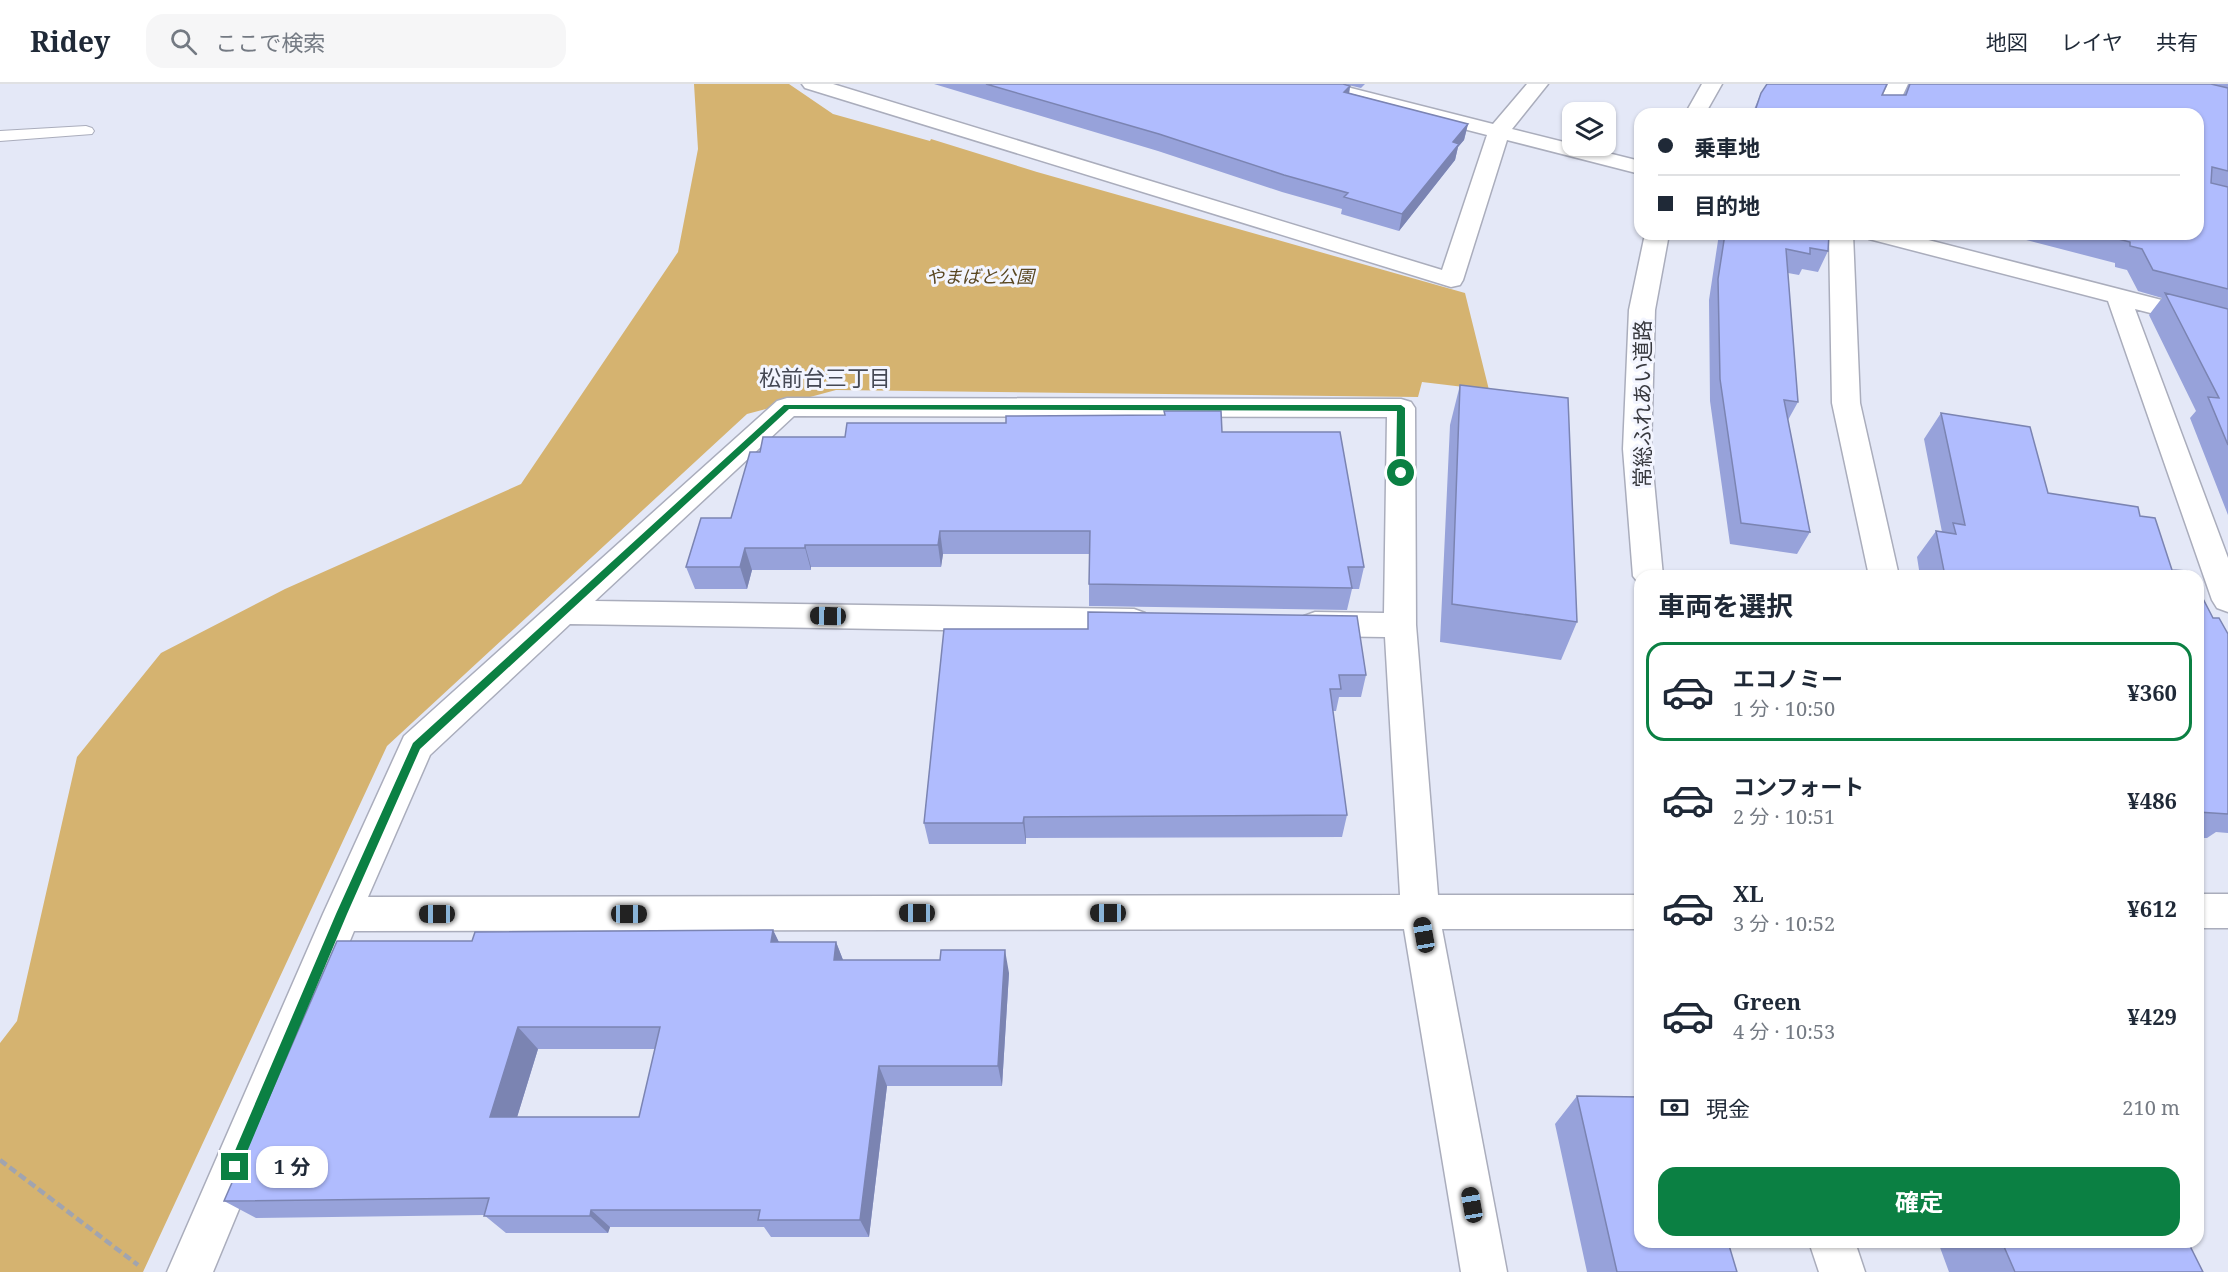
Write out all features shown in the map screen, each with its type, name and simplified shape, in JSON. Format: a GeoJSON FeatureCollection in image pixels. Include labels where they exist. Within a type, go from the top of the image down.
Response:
{"type":"FeatureCollection","features":[{"type":"Feature","properties":{"kind":"street"},"geometry":{"type":"LineString","coordinates":[[812,84],[1451,280],[1499,132],[1538,84]]}},
{"type":"Feature","properties":{"kind":"street"},"geometry":{"type":"LineString","coordinates":[[1311,84],[1634,166]]}},
{"type":"Feature","properties":{"kind":"street"},"geometry":{"type":"LineString","coordinates":[[1698,108],[1712,84]]}},
{"type":"Feature","properties":{"kind":"street"},"geometry":{"type":"LineString","coordinates":[[1887,108],[1898,84]]}},
{"type":"Feature","properties":{"kind":"street","name":"常総ふれあい道路"},"geometry":{"type":"LineString","coordinates":[[1647,570],[1637,449],[1642,310],[1656,240]]}},
{"type":"Feature","properties":{"kind":"street"},"geometry":{"type":"LineString","coordinates":[[1841,240],[1846,403],[1883,570]]}},
{"type":"Feature","properties":{"kind":"street"},"geometry":{"type":"LineString","coordinates":[[1901,240],[2228,325]]}},
{"type":"Feature","properties":{"kind":"street"},"geometry":{"type":"LineString","coordinates":[[2118,295],[2228,600]]}},
{"type":"Feature","properties":{"kind":"street"},"geometry":{"type":"LineString","coordinates":[[190,1272],[416,746],[566,612],[787,406],[1401,408],[1400,625],[1420,912],[1484,1272]]}},
{"type":"Feature","properties":{"kind":"street"},"geometry":{"type":"LineString","coordinates":[[566,612],[1162,621]]}},
{"type":"Feature","properties":{"kind":"street"},"geometry":{"type":"LineString","coordinates":[[1281,623],[1400,625]]}},
{"type":"Feature","properties":{"kind":"street"},"geometry":{"type":"LineString","coordinates":[[2204,911],[2228,911]]}},
{"type":"Feature","properties":{"kind":"street"},"geometry":{"type":"LineString","coordinates":[[342,914],[1634,912]]}},
{"type":"Feature","properties":{"kind":"street"},"geometry":{"type":"LineString","coordinates":[[1834,1248],[1842,1272]]}},
{"type":"Feature","properties":{"kind":"lane"},"geometry":{"type":"LineString","coordinates":[[0,136],[86,130]]}},
{"type":"Feature","properties":{"kind":"path"},"geometry":{"type":"LineString","coordinates":[[0,1160],[147,1272]]}},
{"type":"Feature","properties":{"kind":"green space","name":"やまばと公園"},"geometry":{"type":"Polygon","coordinates":[[[694,84],[789,84],[833,114],[930,141],[931,139],[1037,172],[1465,293],[1489,390],[1422,382],[1418,397],[836,390],[747,414],[387,746],[143,1272],[0,1272],[0,1043],[17,1021],[77,757],[161,653],[285,589],[521,484],[678,252],[698,149],[694,84]]]}},
{"type":"Feature","properties":{"kind":"building"},"geometry":{"type":"Polygon","coordinates":[[[986,84],[1343,84],[1350,86],[1344,92],[1468,124],[1453,142],[1459,144],[1402,214],[1344,197],[1348,193],[1284,175],[1159,134],[986,84]]]}},
{"type":"Feature","properties":{"kind":"building"},"geometry":{"type":"Polygon","coordinates":[[[1767,84],[1887,84],[1882,95],[1906,95],[1910,84],[2211,84],[2228,88],[2228,171],[2212,167],[2211,183],[2228,187],[2228,289],[2153,270],[2142,249],[2130,246],[2130,242],[2122,240],[2204,240],[2204,108],[1756,108],[1767,84]]]}},
{"type":"Feature","properties":{"kind":"building"},"geometry":{"type":"Polygon","coordinates":[[[1724,240],[1829,240],[1828,251],[1810,248],[1810,254],[1786,249],[1798,402],[1784,400],[1810,532],[1741,523],[1720,379],[1718,279],[1724,240]]]}},
{"type":"Feature","properties":{"kind":"building"},"geometry":{"type":"Polygon","coordinates":[[[2165,293],[2228,309],[2228,445],[2208,397],[2219,398],[2165,293]]]}},
{"type":"Feature","properties":{"kind":"building"},"geometry":{"type":"Polygon","coordinates":[[[1460,385],[1568,398],[1577,622],[1452,604],[1460,385]]]}},
{"type":"Feature","properties":{"kind":"building"},"geometry":{"type":"Polygon","coordinates":[[[1164,411],[1221,411],[1222,432],[1340,432],[1364,567],[1348,567],[1352,588],[1089,584],[1090,531],[940,531],[938,545],[805,545],[805,548],[745,548],[740,567],[686,567],[701,518],[731,518],[750,452],[760,452],[763,437],[845,437],[847,423],[1006,423],[1006,416],[1165,415],[1164,411]]]}},
{"type":"Feature","properties":{"kind":"building"},"geometry":{"type":"Polygon","coordinates":[[[1941,413],[2030,427],[2048,493],[2138,507],[2140,516],[2155,518],[2172,570],[1944,570],[1936,531],[1956,534],[1953,523],[1965,525],[1941,413]]]}},
{"type":"Feature","properties":{"kind":"building"},"geometry":{"type":"Polygon","coordinates":[[[2204,601],[2213,618],[2219,618],[2228,634],[2228,814],[2204,812],[2204,601]]]}},
{"type":"Feature","properties":{"kind":"building"},"geometry":{"type":"Polygon","coordinates":[[[1088,612],[1357,616],[1366,675],[1339,675],[1341,689],[1330,689],[1347,815],[1024,817],[1023,823],[924,823],[944,629],[1088,629],[1088,612]]]}},
{"type":"Feature","properties":{"kind":"building"},"geometry":{"type":"Polygon","coordinates":[[[773,930],[771,942],[836,942],[834,960],[940,960],[941,950],[1005,950],[998,1066],[879,1066],[860,1220],[758,1220],[760,1210],[591,1210],[590,1216],[484,1216],[489,1198],[224,1201],[337,941],[472,941],[475,932],[773,930]],[[518,1027],[490,1117],[639,1117],[660,1027],[518,1027]]]}},
{"type":"Feature","properties":{"kind":"building"},"geometry":{"type":"Polygon","coordinates":[[[1577,1096],[1634,1097],[1634,1248],[1730,1248],[1737,1272],[1617,1272],[1577,1096]]]}},
{"type":"Feature","properties":{"kind":"building"},"geometry":{"type":"Polygon","coordinates":[[[2005,1248],[2191,1248],[2203,1272],[2015,1272],[2005,1248]]]}},
{"type":"Feature","properties":{"kind":"district","name":"松前台三丁目"},"geometry":{"type":"Point","coordinates":[825,377]}},
{"type":"Feature","properties":{"kind":"route"},"geometry":{"type":"LineString","coordinates":[[235,1167],[416,746],[566,612],[787,406],[1401,408],[1401,473]]}}]}
